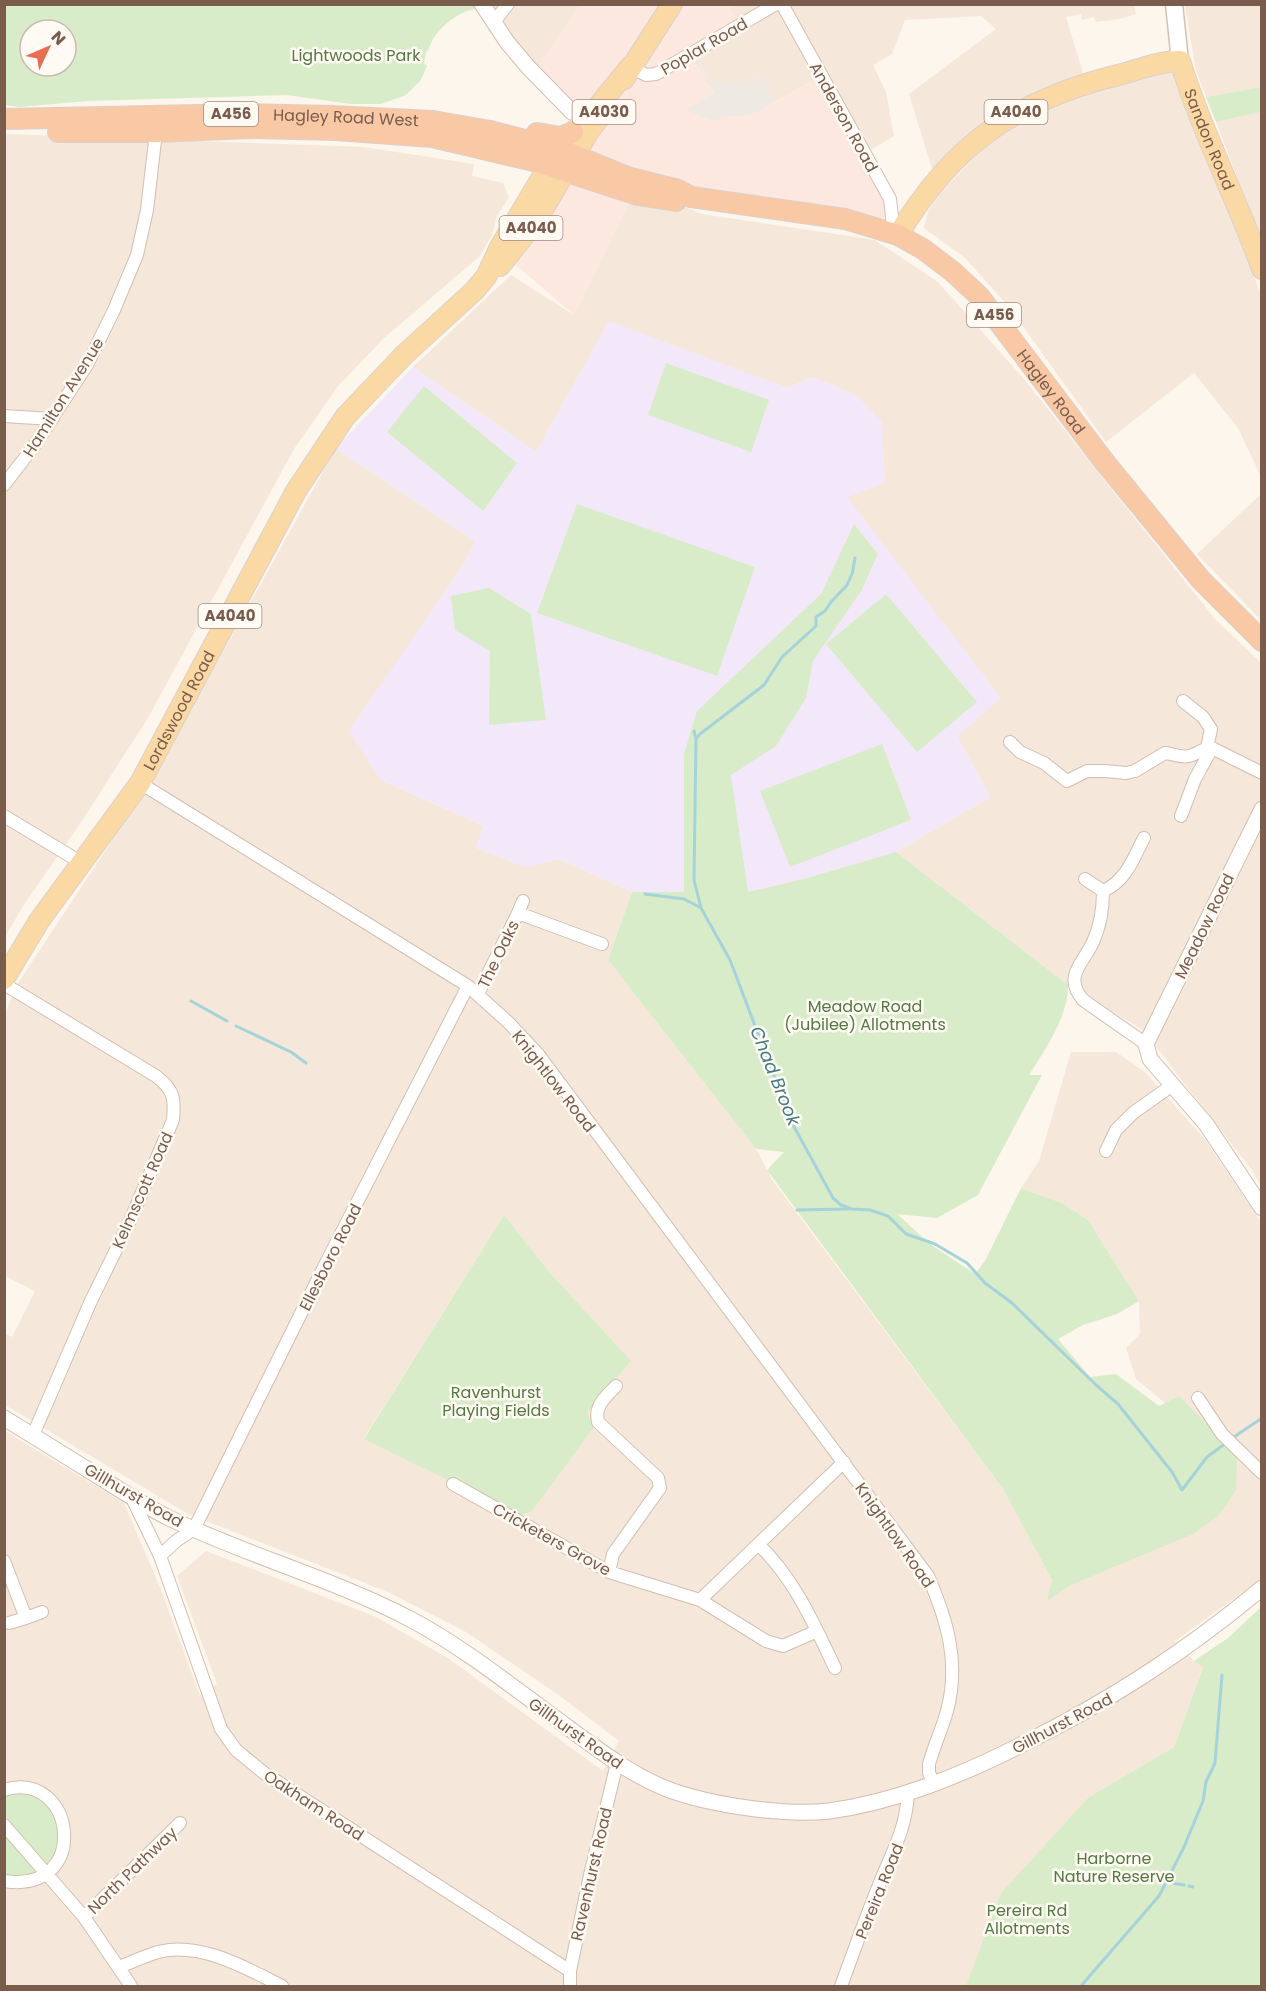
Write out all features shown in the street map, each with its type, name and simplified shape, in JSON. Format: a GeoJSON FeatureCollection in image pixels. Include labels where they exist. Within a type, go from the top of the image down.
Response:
{"type":"FeatureCollection","features":[{"type":"Feature","properties":{"kind":"highway","name":"Hagley Road West"},"geometry":{"type":"LineString","coordinates":[[4,130],[154,124],[248,114],[433,121],[490,131],[561,160]]}},
{"type":"Feature","properties":{"kind":"highway","name":"Hagley Road West"},"geometry":{"type":"LineString","coordinates":[[4,119],[336,130],[432,137],[561,160]]}},
{"type":"Feature","properties":{"kind":"highway","name":"A456"},"geometry":{"type":"LineString","coordinates":[[490,131],[527,130],[554,137],[573,132]]}},
{"type":"Feature","properties":{"kind":"highway","name":"Hagley Road"},"geometry":{"type":"LineString","coordinates":[[561,160],[638,195],[674,202],[691,197],[748,203],[845,219],[896,234],[923,249],[980,296],[1103,460],[1193,571],[1262,641]]}},
{"type":"Feature","properties":{"kind":"main road","name":"A4030"},"geometry":{"type":"LineString","coordinates":[[561,160],[590,131],[610,104],[630,67],[672,4]]}},
{"type":"Feature","properties":{"kind":"main road","name":"Sandon Road"},"geometry":{"type":"LineString","coordinates":[[1174,4],[1180,61],[1190,92],[1262,269]]}},
{"type":"Feature","properties":{"kind":"main road","name":"A4040"},"geometry":{"type":"LineString","coordinates":[[896,234],[949,165],[990,129],[1018,111],[1072,87],[1180,61]]}},
{"type":"Feature","properties":{"kind":"main road","name":"A4030"},"geometry":{"type":"LineString","coordinates":[[561,160],[573,132],[630,67]]}},
{"type":"Feature","properties":{"kind":"main road","name":"Lordswood Road"},"geometry":{"type":"LineString","coordinates":[[4,980],[39,921],[140,783],[296,491],[345,417],[404,354],[474,291],[486,277],[500,247],[561,160]]}},
{"type":"Feature","properties":{"kind":"street"},"geometry":{"type":"LineString","coordinates":[[482,4],[507,42],[534,73],[572,112],[589,116]]}},
{"type":"Feature","properties":{"kind":"street"},"geometry":{"type":"LineString","coordinates":[[494,22],[508,4]]}},
{"type":"Feature","properties":{"kind":"street","name":"Poplar Road"},"geometry":{"type":"LineString","coordinates":[[630,67],[646,75],[656,74],[776,4]]}},
{"type":"Feature","properties":{"kind":"street","name":"Anderson Road"},"geometry":{"type":"LineString","coordinates":[[782,4],[890,199],[896,234]]}},
{"type":"Feature","properties":{"kind":"street","name":"Hamilton Avenue"},"geometry":{"type":"LineString","coordinates":[[4,485],[52,419],[87,365],[114,310],[137,255],[147,210],[154,124]]}},
{"type":"Feature","properties":{"kind":"street"},"geometry":{"type":"LineString","coordinates":[[4,416],[52,419]]}},
{"type":"Feature","properties":{"kind":"street"},"geometry":{"type":"LineString","coordinates":[[1181,816],[1210,748],[1211,729],[1203,717],[1183,701]]}},
{"type":"Feature","properties":{"kind":"street"},"geometry":{"type":"LineString","coordinates":[[1010,742],[1020,752],[1044,763],[1067,781],[1087,771],[1126,773],[1135,771],[1165,753],[1176,757],[1189,756],[1210,748],[1262,773]]}},
{"type":"Feature","properties":{"kind":"street","name":"Knightlow Road"},"geometry":{"type":"LineString","coordinates":[[140,783],[473,990],[538,1054],[928,1576],[949,1633],[952,1657],[952,1680],[947,1709],[929,1764],[929,1773],[934,1784]]}},
{"type":"Feature","properties":{"kind":"street","name":"Meadow Road"},"geometry":{"type":"LineString","coordinates":[[1146,1044],[1262,809]]}},
{"type":"Feature","properties":{"kind":"street"},"geometry":{"type":"LineString","coordinates":[[4,816],[82,863]]}},
{"type":"Feature","properties":{"kind":"street"},"geometry":{"type":"LineString","coordinates":[[1103,891],[1115,886],[1124,877],[1144,838]]}},
{"type":"Feature","properties":{"kind":"street"},"geometry":{"type":"LineString","coordinates":[[1085,879],[1103,891]]}},
{"type":"Feature","properties":{"kind":"street"},"geometry":{"type":"LineString","coordinates":[[1103,891],[1100,920],[1094,941],[1078,967],[1074,985],[1077,993],[1083,1000],[1146,1044],[1150,1059],[1206,1124],[1262,1208]]}},
{"type":"Feature","properties":{"kind":"street","name":"The Oaks"},"geometry":{"type":"LineString","coordinates":[[473,990],[520,907],[602,944]]}},
{"type":"Feature","properties":{"kind":"street","name":"Kelmscott Road"},"geometry":{"type":"LineString","coordinates":[[4,984],[156,1076],[170,1087],[174,1103],[173,1120],[33,1435]]}},
{"type":"Feature","properties":{"kind":"street","name":"Ellesboro Road"},"geometry":{"type":"LineString","coordinates":[[194,1529],[321,1273],[473,990]]}},
{"type":"Feature","properties":{"kind":"street"},"geometry":{"type":"LineString","coordinates":[[1106,1151],[1116,1130],[1133,1113],[1171,1086]]}},
{"type":"Feature","properties":{"kind":"street"},"geometry":{"type":"LineString","coordinates":[[609,1572],[613,1554],[660,1488],[658,1478],[598,1422],[596,1416],[599,1404],[616,1386]]}},
{"type":"Feature","properties":{"kind":"street"},"geometry":{"type":"LineString","coordinates":[[1198,1398],[1222,1434],[1262,1473]]}},
{"type":"Feature","properties":{"kind":"street","name":"Gillhurst Road"},"geometry":{"type":"LineString","coordinates":[[4,1418],[166,1516],[364,1597],[416,1623],[460,1650],[617,1763],[668,1789],[743,1807],[784,1811],[825,1811],[866,1804],[934,1784],[1005,1753],[1112,1697],[1171,1659],[1262,1588]]}},
{"type":"Feature","properties":{"kind":"street"},"geometry":{"type":"LineString","coordinates":[[700,1600],[844,1462]]}},
{"type":"Feature","properties":{"kind":"street","name":"Cricketers Grove"},"geometry":{"type":"LineString","coordinates":[[453,1484],[609,1572],[700,1600],[766,1641],[783,1646],[817,1630]]}},
{"type":"Feature","properties":{"kind":"street","name":"Oakham Road"},"geometry":{"type":"LineString","coordinates":[[131,1496],[160,1556],[221,1729],[236,1750],[264,1773],[570,1971]]}},
{"type":"Feature","properties":{"kind":"street"},"geometry":{"type":"LineString","coordinates":[[160,1556],[194,1529]]}},
{"type":"Feature","properties":{"kind":"street"},"geometry":{"type":"LineString","coordinates":[[758,1545],[789,1582],[817,1630],[835,1668]]}},
{"type":"Feature","properties":{"kind":"street"},"geometry":{"type":"LineString","coordinates":[[4,1561],[26,1618]]}},
{"type":"Feature","properties":{"kind":"street"},"geometry":{"type":"LineString","coordinates":[[9,1623],[42,1612]]}},
{"type":"Feature","properties":{"kind":"street","name":"Ravenhurst Road"},"geometry":{"type":"LineString","coordinates":[[570,1986],[570,1971],[590,1875],[617,1763]]}},
{"type":"Feature","properties":{"kind":"street"},"geometry":{"type":"LineString","coordinates":[[4,1790],[27,1789],[41,1794],[53,1804],[62,1817],[65,1832],[64,1847],[58,1861],[46,1873],[34,1880],[18,1883],[4,1881]]}},
{"type":"Feature","properties":{"kind":"street","name":"Pereira Road"},"geometry":{"type":"LineString","coordinates":[[842,1986],[877,1888],[900,1841],[907,1814],[908,1793]]}},
{"type":"Feature","properties":{"kind":"street","name":"North Pathway"},"geometry":{"type":"LineString","coordinates":[[84,1917],[180,1823]]}},
{"type":"Feature","properties":{"kind":"street"},"geometry":{"type":"LineString","coordinates":[[4,1825],[84,1917],[131,1986]]}},
{"type":"Feature","properties":{"kind":"street"},"geometry":{"type":"LineString","coordinates":[[118,1967],[160,1952],[182,1950],[202,1952],[234,1963],[282,1986]]}},
{"type":"Feature","properties":{"kind":"shaded area"},"geometry":{"type":"Polygon","coordinates":[[[1134,4],[1136,14],[1119,19],[1096,22],[1094,17],[1082,20],[1081,14],[1066,17],[1086,83],[1072,87],[938,177],[932,169],[909,94],[996,29],[981,16],[905,20],[892,54],[873,65],[886,92],[894,136],[865,153],[822,76],[775,102],[759,75],[736,86],[709,80],[693,52],[739,26],[728,5],[1134,4]]]}},
{"type":"Feature","properties":{"kind":"shaded area"},"geometry":{"type":"Polygon","coordinates":[[[482,5],[580,5],[534,73],[482,5]]]}},
{"type":"Feature","properties":{"kind":"shaded area"},"geometry":{"type":"Polygon","coordinates":[[[580,5],[728,5],[739,25],[690,54],[714,93],[686,110],[722,117],[743,116],[758,112],[822,76],[890,199],[894,234],[636,187],[574,315],[503,254],[584,115],[534,73],[580,5]]]}},
{"type":"Feature","properties":{"kind":"shaded area"},"geometry":{"type":"Polygon","coordinates":[[[1185,5],[1261,5],[1261,87],[1206,97],[1196,71],[1185,5]]]}},
{"type":"Feature","properties":{"kind":"shaded area"},"geometry":{"type":"Polygon","coordinates":[[[693,52],[709,80],[736,86],[759,75],[775,102],[758,112],[743,116],[722,117],[717,122],[685,110],[714,93],[690,54],[693,52]]]}},
{"type":"Feature","properties":{"kind":"shaded area"},"geometry":{"type":"Polygon","coordinates":[[[1176,70],[1261,295],[1261,477],[1238,428],[1194,373],[1106,442],[1009,307],[965,258],[924,228],[928,211],[941,192],[989,143],[1028,117],[1049,107],[1105,88],[1176,70]]]}},
{"type":"Feature","properties":{"kind":"shaded area"},"geometry":{"type":"Polygon","coordinates":[[[1261,112],[1261,240],[1216,122],[1261,112]]]}},
{"type":"Feature","properties":{"kind":"shaded area"},"geometry":{"type":"Polygon","coordinates":[[[5,134],[364,147],[474,164],[472,176],[503,183],[509,197],[497,216],[492,235],[480,256],[384,338],[339,385],[294,449],[148,718],[78,827],[23,906],[5,937],[5,134]]]}},
{"type":"Feature","properties":{"kind":"shaded area"},"geometry":{"type":"Polygon","coordinates":[[[636,187],[702,214],[875,240],[938,282],[1024,379],[1215,619],[1261,663],[1261,1186],[1251,1169],[1143,1030],[1068,985],[896,852],[990,797],[957,736],[1000,698],[846,497],[813,377],[787,388],[609,322],[536,452],[413,367],[511,275],[574,315],[636,187]]]}},
{"type":"Feature","properties":{"kind":"shaded area"},"geometry":{"type":"Polygon","coordinates":[[[609,321],[787,388],[813,377],[855,394],[882,422],[885,483],[847,497],[1001,698],[957,736],[990,797],[896,852],[807,878],[748,892],[632,892],[559,859],[526,867],[476,848],[484,826],[381,780],[349,731],[461,568],[476,542],[336,448],[413,367],[536,452],[609,321]]]}},
{"type":"Feature","properties":{"kind":"shaded area"},"geometry":{"type":"Polygon","coordinates":[[[336,448],[476,542],[461,568],[381,780],[484,826],[476,848],[526,867],[559,859],[632,892],[608,960],[756,1149],[773,1181],[1003,1489],[1052,1580],[1048,1600],[1071,1585],[1179,1396],[1165,1403],[1136,1379],[1126,1348],[1140,1334],[1139,1301],[1088,1220],[1062,1203],[1021,1188],[1039,1161],[1071,1052],[1116,1052],[1145,1072],[1206,1141],[1261,1222],[1261,1579],[1175,1641],[1194,1661],[1203,1666],[1174,1747],[1089,1797],[967,1986],[5,1986],[5,1431],[124,1503],[160,1587],[200,1696],[217,1684],[177,1576],[206,1551],[374,1616],[448,1658],[603,1771],[619,1741],[560,1696],[466,1632],[388,1592],[188,1514],[5,1405],[4,1333],[12,1337],[35,1291],[5,1276],[5,1014],[16,986],[152,780],[336,448]],[[504,1215],[364,1438],[520,1515],[587,1413],[630,1361],[550,1273],[504,1215]]]}},
{"type":"Feature","properties":{"kind":"shaded area"},"geometry":{"type":"Polygon","coordinates":[[[1261,494],[1261,620],[1197,554],[1261,494]]]}},
{"type":"Feature","properties":{"kind":"green space","name":"Lightwoods Park"},"geometry":{"type":"Polygon","coordinates":[[[474,4],[475,7],[452,19],[432,40],[426,52],[424,63],[427,66],[421,80],[406,95],[381,104],[352,104],[286,95],[88,101],[19,107],[5,105],[5,5],[474,4]]]}},
{"type":"Feature","properties":{"kind":"green space"},"geometry":{"type":"Polygon","coordinates":[[[1261,87],[1261,112],[1216,122],[1206,97],[1261,87]]]}},
{"type":"Feature","properties":{"kind":"green space"},"geometry":{"type":"Polygon","coordinates":[[[666,363],[769,400],[751,452],[648,415],[666,363]]]}},
{"type":"Feature","properties":{"kind":"green space"},"geometry":{"type":"Polygon","coordinates":[[[424,386],[517,463],[483,511],[387,432],[424,386]]]}},
{"type":"Feature","properties":{"kind":"green space"},"geometry":{"type":"Polygon","coordinates":[[[577,504],[755,567],[717,676],[537,613],[577,504]]]}},
{"type":"Feature","properties":{"kind":"green space","name":"Meadow Road (Jubilee) Allotments"},"geometry":{"type":"Polygon","coordinates":[[[854,524],[878,554],[861,591],[813,661],[806,698],[776,746],[731,775],[748,892],[807,878],[896,852],[1068,985],[1065,1008],[1060,1020],[1029,1075],[1042,1075],[978,1195],[937,1218],[897,1214],[930,1244],[975,1274],[986,1259],[1021,1188],[1062,1203],[1088,1220],[1139,1301],[1117,1314],[1083,1325],[1058,1339],[1090,1377],[1116,1374],[1159,1406],[1179,1396],[1237,1455],[1236,1490],[1219,1515],[1193,1534],[1071,1585],[1047,1601],[1052,1580],[1003,1489],[767,1170],[784,1152],[756,1149],[608,960],[632,892],[684,892],[684,754],[697,711],[821,594],[854,524]]]}},
{"type":"Feature","properties":{"kind":"green space"},"geometry":{"type":"Polygon","coordinates":[[[489,588],[531,614],[546,720],[489,725],[490,651],[455,630],[451,596],[489,588]]]}},
{"type":"Feature","properties":{"kind":"green space"},"geometry":{"type":"Polygon","coordinates":[[[886,594],[977,702],[917,752],[826,644],[886,594]]]}},
{"type":"Feature","properties":{"kind":"green space"},"geometry":{"type":"Polygon","coordinates":[[[882,744],[911,820],[790,867],[760,791],[882,744]]]}},
{"type":"Feature","properties":{"kind":"green space","name":"Ravenhurst Playing Fields"},"geometry":{"type":"Polygon","coordinates":[[[504,1215],[550,1273],[631,1361],[587,1413],[594,1427],[532,1511],[520,1515],[364,1439],[504,1215]]]}},
{"type":"Feature","properties":{"kind":"green space"},"geometry":{"type":"Polygon","coordinates":[[[1261,1607],[1261,1986],[966,1986],[1001,1893],[1089,1797],[1174,1747],[1203,1667],[1194,1661],[1228,1638],[1261,1607]]]}},
{"type":"Feature","properties":{"kind":"green space"},"geometry":{"type":"Polygon","coordinates":[[[28,1793],[40,1798],[57,1818],[60,1844],[48,1867],[5,1818],[4,1794],[28,1793]]]}},
{"type":"Feature","properties":{"kind":"green space"},"geometry":{"type":"Polygon","coordinates":[[[4,1828],[42,1871],[31,1877],[5,1877],[4,1828]]]}},
{"type":"Feature","properties":{"kind":"waterway","name":"Chad Brook"},"geometry":{"type":"LineString","coordinates":[[855,558],[847,585],[825,611],[816,617],[816,626],[782,657],[764,685],[696,739],[694,880],[701,908],[730,960],[792,1123],[833,1198],[841,1205],[852,1209],[870,1210],[888,1216],[906,1234],[935,1244],[967,1263],[985,1283],[1012,1303],[1118,1404],[1172,1472],[1182,1490],[1207,1457],[1226,1443]]}},
{"type":"Feature","properties":{"kind":"waterway","name":"Chad Brook"},"geometry":{"type":"LineString","coordinates":[[694,731],[696,739]]}},
{"type":"Feature","properties":{"kind":"waterway"},"geometry":{"type":"LineString","coordinates":[[645,894],[684,899],[701,908]]}},
{"type":"Feature","properties":{"kind":"waterway"},"geometry":{"type":"LineString","coordinates":[[191,1001],[227,1021]]}},
{"type":"Feature","properties":{"kind":"waterway"},"geometry":{"type":"LineString","coordinates":[[236,1026],[291,1052],[306,1063]]}},
{"type":"Feature","properties":{"kind":"waterway"},"geometry":{"type":"LineString","coordinates":[[797,1210],[849,1209]]}},
{"type":"Feature","properties":{"kind":"waterway"},"geometry":{"type":"LineString","coordinates":[[1231,1439],[1262,1418]]}},
{"type":"Feature","properties":{"kind":"waterway","name":"Chad Brook"},"geometry":{"type":"LineString","coordinates":[[1081,1986],[1159,1896],[1184,1847],[1203,1801],[1206,1782],[1215,1763],[1222,1675]]}},
{"type":"Feature","properties":{"kind":"waterway"},"geometry":{"type":"LineString","coordinates":[[1166,1882],[1184,1885]]}},
{"type":"Feature","properties":{"kind":"waterway"},"geometry":{"type":"LineString","coordinates":[[1189,1886],[1193,1887]]}},
{"type":"Feature","properties":{"kind":"park label","name":"Harborne Nature Reserve"},"geometry":{"type":"Point","coordinates":[1114,1867]}},
{"type":"Feature","properties":{"kind":"park label","name":"Pereira Rd Allotments"},"geometry":{"type":"Point","coordinates":[1027,1919]}}]}
